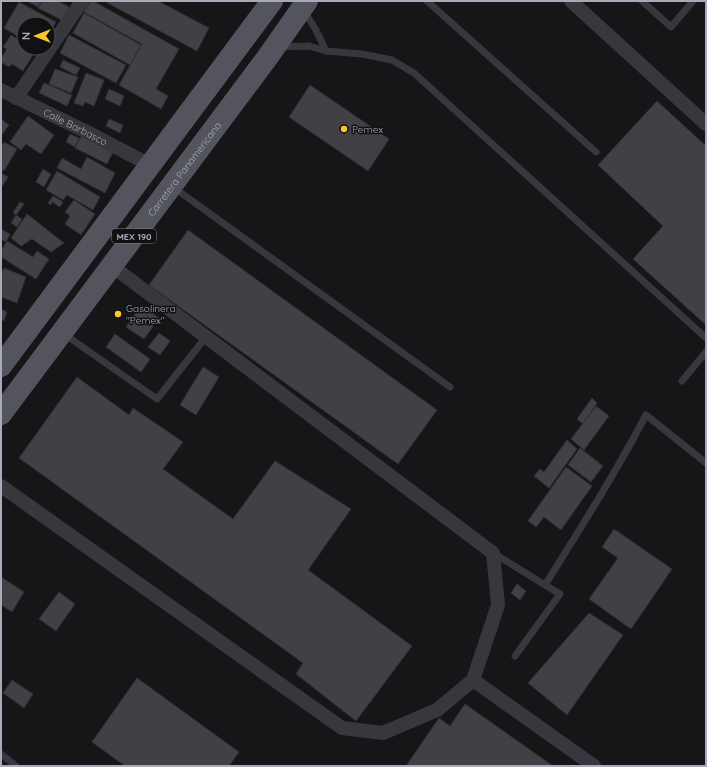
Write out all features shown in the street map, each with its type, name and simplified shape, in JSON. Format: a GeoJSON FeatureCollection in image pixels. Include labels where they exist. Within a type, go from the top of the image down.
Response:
{"type":"FeatureCollection","features":[{"type":"Feature","properties":{"kind":"main road","name":"MEX 190"},"geometry":{"type":"LineString","coordinates":[[1,366],[272,1]]}},
{"type":"Feature","properties":{"kind":"main road","name":"MEX 190"},"geometry":{"type":"LineString","coordinates":[[271,53],[305,4]]}},
{"type":"Feature","properties":{"kind":"main road","name":"Carretera Panamericana"},"geometry":{"type":"LineString","coordinates":[[1,414],[271,53]]}},
{"type":"Feature","properties":{"kind":"street"},"geometry":{"type":"LineString","coordinates":[[16,98],[82,1]]}},
{"type":"Feature","properties":{"kind":"street"},"geometry":{"type":"LineString","coordinates":[[571,1],[706,124]]}},
{"type":"Feature","properties":{"kind":"street","name":"Calle Barbasco"},"geometry":{"type":"LineString","coordinates":[[1,90],[150,165]]}},
{"type":"Feature","properties":{"kind":"street"},"geometry":{"type":"LineString","coordinates":[[1,486],[342,728],[383,733],[437,710],[473,680],[498,605],[493,553],[112,266]]}},
{"type":"Feature","properties":{"kind":"street"},"geometry":{"type":"LineString","coordinates":[[473,680],[594,766]]}},
{"type":"Feature","properties":{"kind":"lane"},"geometry":{"type":"LineString","coordinates":[[427,1],[596,152]]}},
{"type":"Feature","properties":{"kind":"lane"},"geometry":{"type":"LineString","coordinates":[[642,1],[671,27],[693,1]]}},
{"type":"Feature","properties":{"kind":"lane"},"geometry":{"type":"LineString","coordinates":[[305,4],[326,51]]}},
{"type":"Feature","properties":{"kind":"lane"},"geometry":{"type":"LineString","coordinates":[[271,53],[309,46],[326,51],[362,54],[392,60],[414,73],[706,338]]}},
{"type":"Feature","properties":{"kind":"lane"},"geometry":{"type":"LineString","coordinates":[[171,186],[450,386]]}},
{"type":"Feature","properties":{"kind":"lane"},"geometry":{"type":"LineString","coordinates":[[62,332],[157,399],[206,337]]}},
{"type":"Feature","properties":{"kind":"lane"},"geometry":{"type":"LineString","coordinates":[[682,381],[706,352]]}},
{"type":"Feature","properties":{"kind":"lane"},"geometry":{"type":"LineString","coordinates":[[545,585],[603,492],[646,415],[706,463]]}},
{"type":"Feature","properties":{"kind":"lane"},"geometry":{"type":"LineString","coordinates":[[493,553],[560,594],[515,656]]}},
{"type":"Feature","properties":{"kind":"lane"},"geometry":{"type":"LineString","coordinates":[[1,754],[16,766]]}},
{"type":"Feature","properties":{"kind":"building"},"geometry":{"type":"Polygon","coordinates":[[[27,1],[41,1],[38,7],[27,1]]]}},
{"type":"Feature","properties":{"kind":"building"},"geometry":{"type":"Polygon","coordinates":[[[42,1],[58,1],[69,7],[62,20],[38,8],[42,1]]]}},
{"type":"Feature","properties":{"kind":"building"},"geometry":{"type":"Polygon","coordinates":[[[90,1],[93,1],[179,49],[156,89],[168,96],[161,109],[119,85],[142,44],[84,12],[90,1]]]}},
{"type":"Feature","properties":{"kind":"building"},"geometry":{"type":"Polygon","coordinates":[[[104,1],[158,1],[209,28],[197,51],[104,1]]]}},
{"type":"Feature","properties":{"kind":"building"},"geometry":{"type":"Polygon","coordinates":[[[19,2],[45,16],[16,16],[16,35],[4,28],[19,2]]]}},
{"type":"Feature","properties":{"kind":"building"},"geometry":{"type":"Polygon","coordinates":[[[84,13],[141,45],[130,65],[73,33],[84,13]]]}},
{"type":"Feature","properties":{"kind":"building"},"geometry":{"type":"Polygon","coordinates":[[[11,35],[16,38],[16,56],[32,56],[23,71],[12,64],[9,67],[1,62],[1,58],[7,49],[3,47],[11,35]]]}},
{"type":"Feature","properties":{"kind":"building"},"geometry":{"type":"Polygon","coordinates":[[[69,35],[126,65],[116,83],[60,53],[69,35]]]}},
{"type":"Feature","properties":{"kind":"building"},"geometry":{"type":"Polygon","coordinates":[[[63,60],[80,68],[76,75],[60,67],[63,60]]]}},
{"type":"Feature","properties":{"kind":"building"},"geometry":{"type":"Polygon","coordinates":[[[55,69],[78,77],[71,93],[49,84],[55,69]]]}},
{"type":"Feature","properties":{"kind":"building"},"geometry":{"type":"Polygon","coordinates":[[[86,73],[104,80],[94,106],[85,102],[83,106],[74,103],[86,73]]]}},
{"type":"Feature","properties":{"kind":"building"},"geometry":{"type":"Polygon","coordinates":[[[44,83],[72,95],[67,106],[39,93],[44,83]]]}},
{"type":"Feature","properties":{"kind":"building"},"geometry":{"type":"Polygon","coordinates":[[[310,85],[389,139],[368,171],[289,117],[310,85]]]}},
{"type":"Feature","properties":{"kind":"building"},"geometry":{"type":"Polygon","coordinates":[[[109,89],[124,96],[120,106],[105,99],[109,89]]]}},
{"type":"Feature","properties":{"kind":"building"},"geometry":{"type":"Polygon","coordinates":[[[657,101],[706,146],[706,325],[633,259],[663,226],[598,165],[657,101]]]}},
{"type":"Feature","properties":{"kind":"building"},"geometry":{"type":"Polygon","coordinates":[[[28,116],[54,135],[41,154],[26,144],[21,150],[10,142],[28,116]]]}},
{"type":"Feature","properties":{"kind":"building"},"geometry":{"type":"Polygon","coordinates":[[[1,119],[9,125],[1,136],[1,119]]]}},
{"type":"Feature","properties":{"kind":"building"},"geometry":{"type":"Polygon","coordinates":[[[109,119],[123,125],[120,133],[106,126],[109,119]]]}},
{"type":"Feature","properties":{"kind":"building"},"geometry":{"type":"Polygon","coordinates":[[[70,134],[79,138],[75,147],[66,142],[70,134]]]}},
{"type":"Feature","properties":{"kind":"building"},"geometry":{"type":"Polygon","coordinates":[[[82,135],[114,150],[107,164],[75,148],[82,135]]]}},
{"type":"Feature","properties":{"kind":"building"},"geometry":{"type":"Polygon","coordinates":[[[4,142],[17,149],[4,171],[1,169],[1,147],[4,142]]]}},
{"type":"Feature","properties":{"kind":"building"},"geometry":{"type":"Polygon","coordinates":[[[87,157],[115,173],[105,193],[57,168],[62,158],[81,169],[87,157]]]}},
{"type":"Feature","properties":{"kind":"building"},"geometry":{"type":"Polygon","coordinates":[[[43,169],[51,174],[44,187],[36,182],[43,169]]]}},
{"type":"Feature","properties":{"kind":"building"},"geometry":{"type":"Polygon","coordinates":[[[57,171],[100,197],[93,210],[67,195],[63,200],[46,190],[57,171]]]}},
{"type":"Feature","properties":{"kind":"building"},"geometry":{"type":"Polygon","coordinates":[[[1,173],[8,177],[1,188],[1,173]]]}},
{"type":"Feature","properties":{"kind":"building"},"geometry":{"type":"Polygon","coordinates":[[[53,196],[63,202],[60,207],[52,202],[51,205],[48,203],[53,196]]]}},
{"type":"Feature","properties":{"kind":"building"},"geometry":{"type":"Polygon","coordinates":[[[74,200],[95,214],[81,235],[65,224],[70,216],[65,212],[74,200]]]}},
{"type":"Feature","properties":{"kind":"building"},"geometry":{"type":"Polygon","coordinates":[[[20,202],[24,204],[16,215],[13,213],[20,202]]]}},
{"type":"Feature","properties":{"kind":"building"},"geometry":{"type":"Polygon","coordinates":[[[27,214],[64,243],[51,252],[32,239],[21,246],[11,238],[27,214]]]}},
{"type":"Feature","properties":{"kind":"building"},"geometry":{"type":"Polygon","coordinates":[[[16,215],[22,219],[17,227],[11,223],[16,215]]]}},
{"type":"Feature","properties":{"kind":"building"},"geometry":{"type":"Polygon","coordinates":[[[1,229],[10,234],[6,242],[1,239],[1,229]]]}},
{"type":"Feature","properties":{"kind":"building"},"geometry":{"type":"Polygon","coordinates":[[[188,230],[437,410],[398,464],[149,285],[188,230]]]}},
{"type":"Feature","properties":{"kind":"building"},"geometry":{"type":"Polygon","coordinates":[[[7,241],[33,257],[37,251],[49,259],[36,279],[1,257],[1,251],[7,241]]]}},
{"type":"Feature","properties":{"kind":"building"},"geometry":{"type":"Polygon","coordinates":[[[4,268],[26,277],[17,303],[1,297],[1,275],[4,268]]]}},
{"type":"Feature","properties":{"kind":"building"},"geometry":{"type":"Polygon","coordinates":[[[141,305],[159,318],[144,339],[126,327],[141,305]]]}},
{"type":"Feature","properties":{"kind":"building"},"geometry":{"type":"Polygon","coordinates":[[[1,309],[7,312],[4,321],[1,319],[1,309]]]}},
{"type":"Feature","properties":{"kind":"building"},"geometry":{"type":"Polygon","coordinates":[[[159,333],[170,341],[160,355],[148,347],[159,333]]]}},
{"type":"Feature","properties":{"kind":"building"},"geometry":{"type":"Polygon","coordinates":[[[115,334],[150,359],[141,372],[106,347],[115,334]]]}},
{"type":"Feature","properties":{"kind":"building"},"geometry":{"type":"Polygon","coordinates":[[[203,367],[219,377],[196,415],[180,405],[203,367]]]}},
{"type":"Feature","properties":{"kind":"building"},"geometry":{"type":"Polygon","coordinates":[[[77,377],[129,415],[133,408],[183,442],[163,469],[233,519],[275,461],[351,509],[308,570],[412,646],[356,721],[296,674],[303,663],[19,458],[77,377]]]}},
{"type":"Feature","properties":{"kind":"building"},"geometry":{"type":"Polygon","coordinates":[[[592,398],[597,403],[583,424],[577,419],[592,398]]]}},
{"type":"Feature","properties":{"kind":"building"},"geometry":{"type":"Polygon","coordinates":[[[596,406],[609,416],[584,450],[571,439],[596,406]]]}},
{"type":"Feature","properties":{"kind":"building"},"geometry":{"type":"Polygon","coordinates":[[[567,440],[577,449],[549,488],[534,476],[540,469],[544,472],[567,440]]]}},
{"type":"Feature","properties":{"kind":"building"},"geometry":{"type":"Polygon","coordinates":[[[580,448],[603,466],[591,482],[568,465],[580,448]]]}},
{"type":"Feature","properties":{"kind":"building"},"geometry":{"type":"Polygon","coordinates":[[[566,467],[592,486],[561,530],[544,517],[536,527],[528,521],[566,467]]]}},
{"type":"Feature","properties":{"kind":"building"},"geometry":{"type":"Polygon","coordinates":[[[614,529],[672,569],[631,629],[589,599],[618,558],[602,547],[614,529]]]}},
{"type":"Feature","properties":{"kind":"building"},"geometry":{"type":"Polygon","coordinates":[[[1,577],[24,592],[12,612],[1,605],[1,577]]]}},
{"type":"Feature","properties":{"kind":"building"},"geometry":{"type":"Polygon","coordinates":[[[517,584],[526,591],[520,600],[511,593],[517,584]]]}},
{"type":"Feature","properties":{"kind":"building"},"geometry":{"type":"Polygon","coordinates":[[[59,592],[75,604],[56,631],[39,619],[59,592]]]}},
{"type":"Feature","properties":{"kind":"building"},"geometry":{"type":"Polygon","coordinates":[[[589,613],[623,635],[567,715],[528,683],[589,613]]]}},
{"type":"Feature","properties":{"kind":"building"},"geometry":{"type":"Polygon","coordinates":[[[137,678],[239,752],[229,766],[125,766],[92,742],[137,678]]]}},
{"type":"Feature","properties":{"kind":"building"},"geometry":{"type":"Polygon","coordinates":[[[12,680],[33,694],[24,708],[3,693],[12,680]]]}},
{"type":"Feature","properties":{"kind":"building"},"geometry":{"type":"Polygon","coordinates":[[[465,704],[553,766],[406,766],[439,718],[450,726],[465,704]]]}},
{"type":"Feature","properties":{"kind":"place","name":"Pemex"},"geometry":{"type":"Point","coordinates":[344,129]}},
{"type":"Feature","properties":{"kind":"place","name":"Gasolinera \"Pemex\""},"geometry":{"type":"Point","coordinates":[118,314]}}]}
